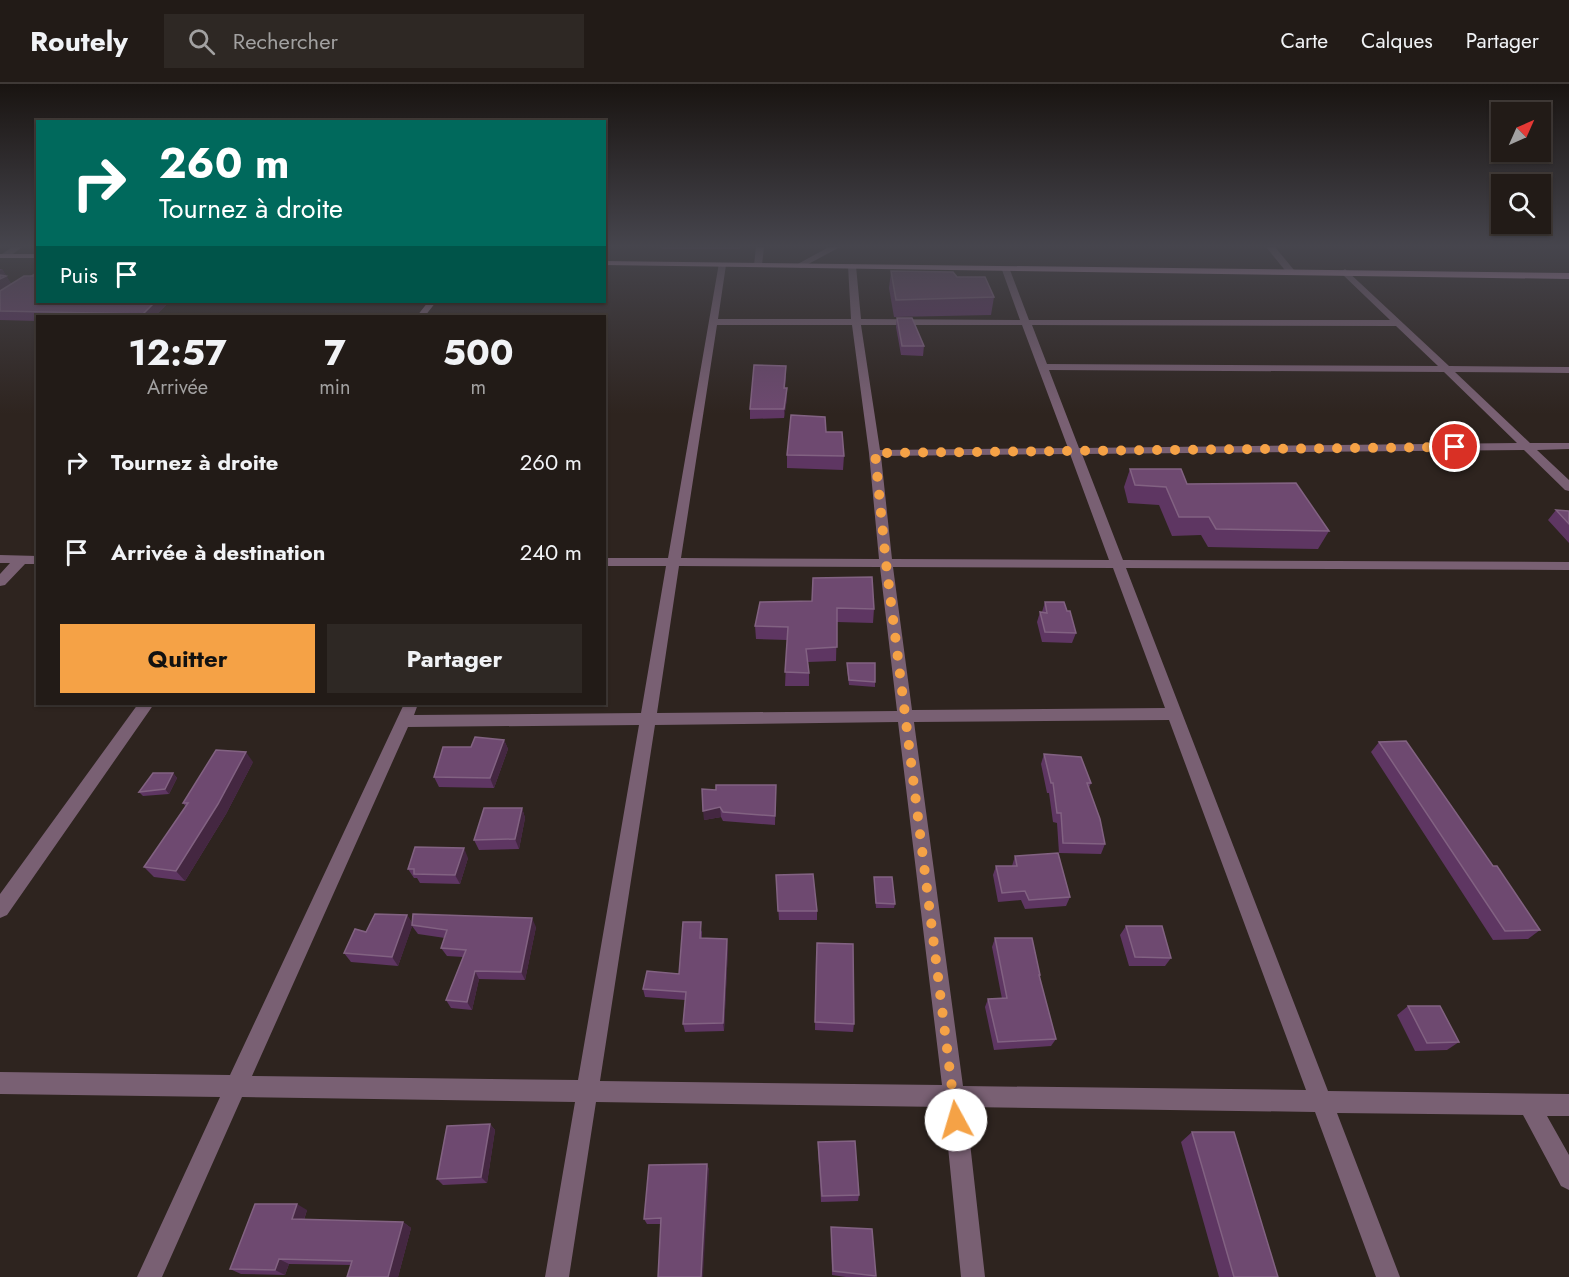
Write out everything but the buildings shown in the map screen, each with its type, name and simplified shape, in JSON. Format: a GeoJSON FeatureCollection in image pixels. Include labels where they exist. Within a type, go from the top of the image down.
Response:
{"type":"FeatureCollection","features":[{"type":"Feature","properties":{"kind":"street"},"geometry":{"type":"LineString","coordinates":[[422,315],[431,303]]}},
{"type":"Feature","properties":{"kind":"street"},"geometry":{"type":"LineString","coordinates":[[557,1277],[716,303]]}},
{"type":"Feature","properties":{"kind":"street"},"geometry":{"type":"LineString","coordinates":[[855,303],[954,1098],[973,1277]]}},
{"type":"Feature","properties":{"kind":"street"},"geometry":{"type":"LineString","coordinates":[[1018,303],[1388,1277]]}},
{"type":"Feature","properties":{"kind":"street"},"geometry":{"type":"LineString","coordinates":[[1376,303],[1569,487]]}},
{"type":"Feature","properties":{"kind":"street"},"geometry":{"type":"LineString","coordinates":[[713,322],[1398,323]]}},
{"type":"Feature","properties":{"kind":"street"},"geometry":{"type":"LineString","coordinates":[[1041,366],[1569,369]]}},
{"type":"Feature","properties":{"kind":"street"},"geometry":{"type":"LineString","coordinates":[[875,453],[1569,446]]}},
{"type":"Feature","properties":{"kind":"street"},"geometry":{"type":"LineString","coordinates":[[0,560],[36,560]]}},
{"type":"Feature","properties":{"kind":"street"},"geometry":{"type":"LineString","coordinates":[[0,582],[21,560]]}},
{"type":"Feature","properties":{"kind":"street"},"geometry":{"type":"LineString","coordinates":[[606,562],[1569,566]]}},
{"type":"Feature","properties":{"kind":"street"},"geometry":{"type":"LineString","coordinates":[[0,909],[145,705]]}},
{"type":"Feature","properties":{"kind":"street"},"geometry":{"type":"LineString","coordinates":[[149,1277],[411,705]]}},
{"type":"Feature","properties":{"kind":"street"},"geometry":{"type":"LineString","coordinates":[[403,721],[1175,714]]}},
{"type":"Feature","properties":{"kind":"street"},"geometry":{"type":"LineString","coordinates":[[0,1083],[1569,1105]]}},
{"type":"Feature","properties":{"kind":"street"},"geometry":{"type":"LineString","coordinates":[[1529,1104],[1569,1178]]}},
{"type":"Feature","properties":{"kind":"route"},"geometry":{"type":"LineString","coordinates":[[956,1120],[886,563],[875,453],[1455,447]]}}]}
